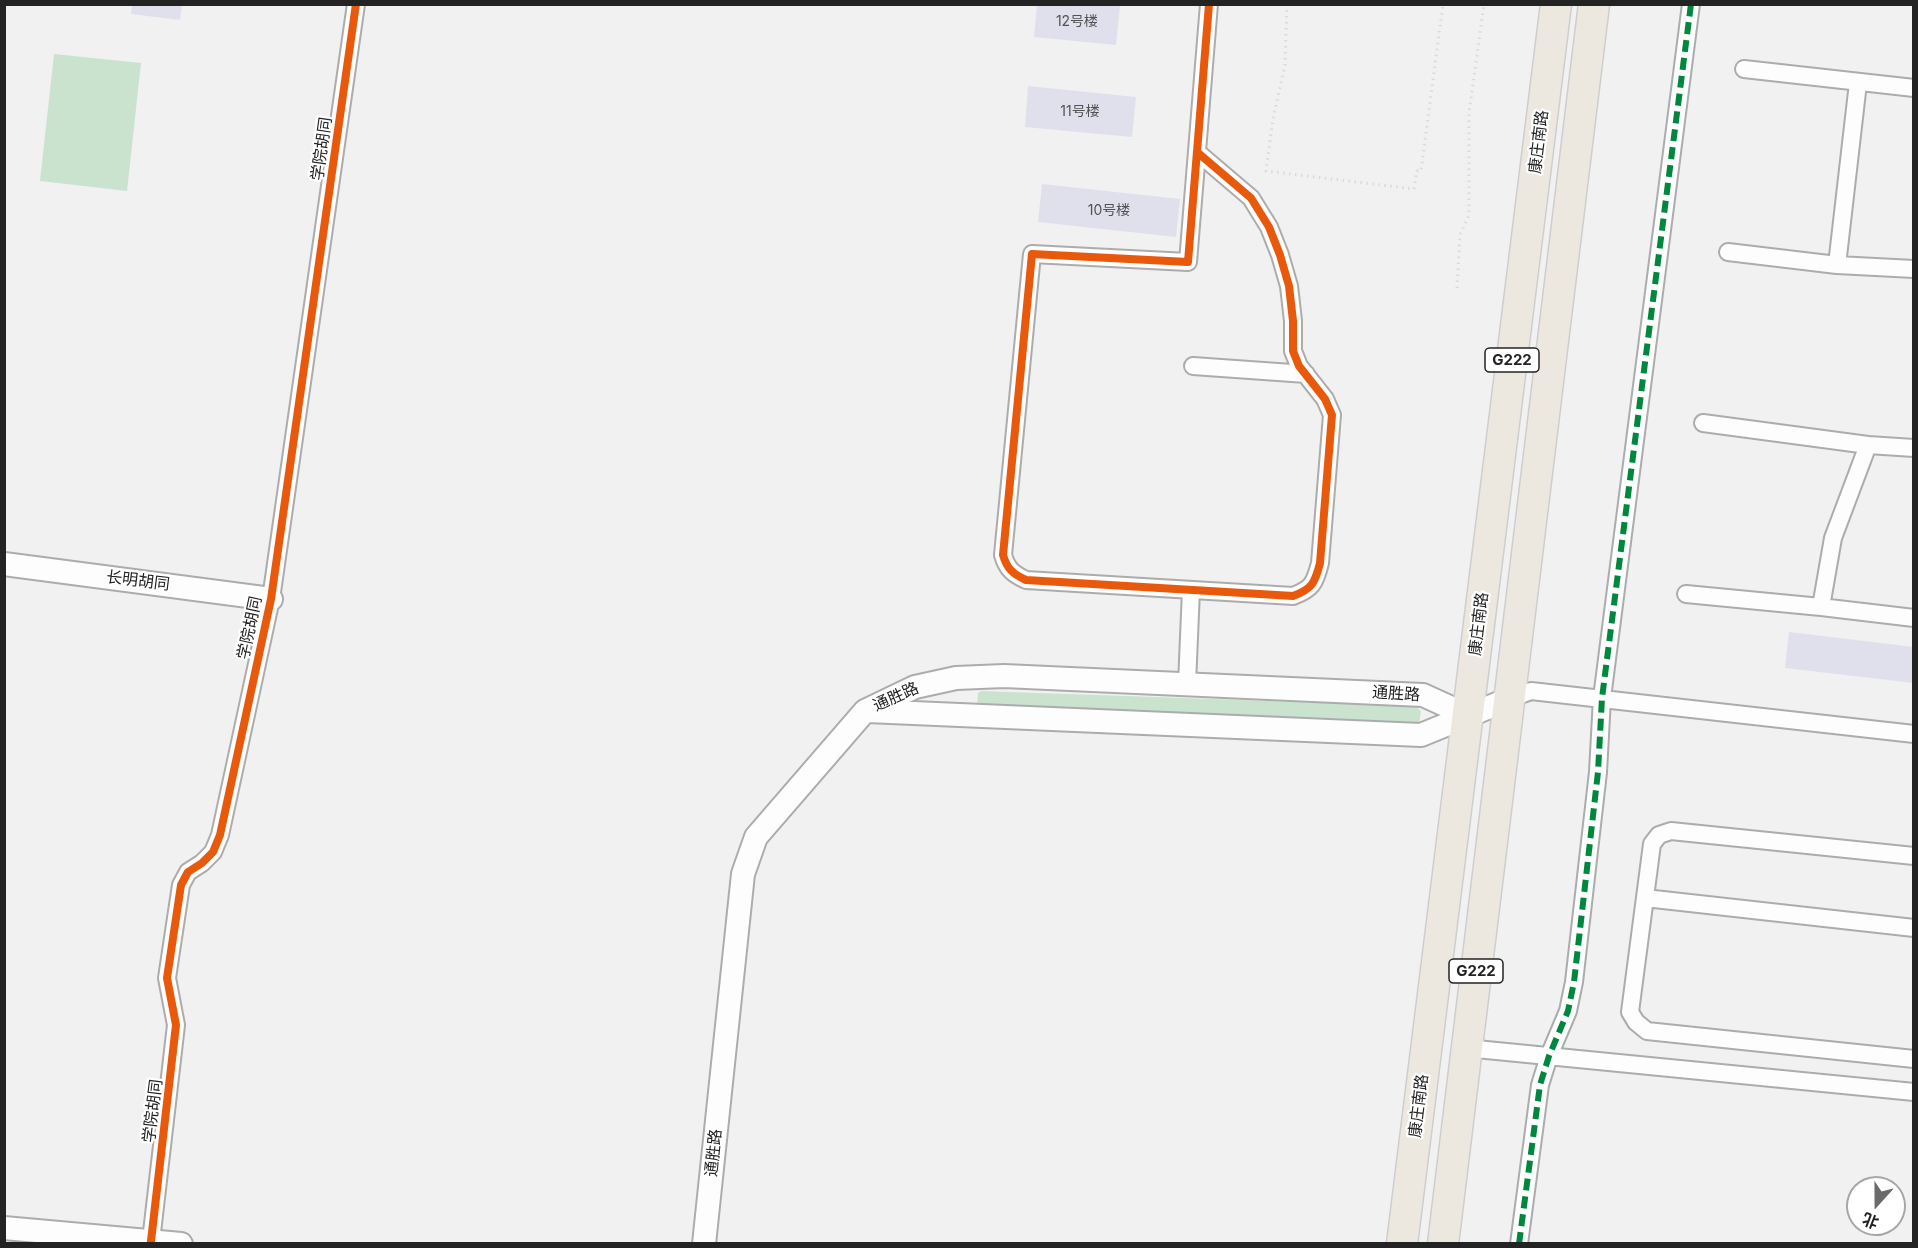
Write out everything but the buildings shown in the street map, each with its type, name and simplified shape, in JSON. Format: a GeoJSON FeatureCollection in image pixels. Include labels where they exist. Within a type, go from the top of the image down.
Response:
{"type":"FeatureCollection","features":[{"type":"Feature","properties":{"kind":"highway","name":"康庄南路"},"geometry":{"type":"LineString","coordinates":[[1402,1244],[1556,4]]}},
{"type":"Feature","properties":{"kind":"highway","name":"G222"},"geometry":{"type":"LineString","coordinates":[[1443,1244],[1594,4]]}},
{"type":"Feature","properties":{"kind":"street","name":"学院胡同"},"geometry":{"type":"LineString","coordinates":[[151,1241],[176,1025],[166,978],[181,885],[188,872],[213,852],[220,835],[271,599],[357,4]]}},
{"type":"Feature","properties":{"kind":"street"},"geometry":{"type":"LineString","coordinates":[[1197,152],[1251,198],[1269,227],[1280,255],[1288,286],[1293,321],[1293,351],[1299,366],[1325,399],[1332,415],[1320,563],[1316,578],[1307,591],[1293,596],[1026,580],[1014,575],[1006,566],[1003,555],[1032,254],[1188,262],[1209,4]]}},
{"type":"Feature","properties":{"kind":"street"},"geometry":{"type":"LineString","coordinates":[[1519,1244],[1540,1085],[1549,1056],[1568,1011],[1574,982],[1598,772],[1602,698],[1691,4]]}},
{"type":"Feature","properties":{"kind":"street"},"geometry":{"type":"LineString","coordinates":[[1744,69],[1914,88]]}},
{"type":"Feature","properties":{"kind":"street"},"geometry":{"type":"LineString","coordinates":[[1837,265],[1858,83]]}},
{"type":"Feature","properties":{"kind":"street"},"geometry":{"type":"LineString","coordinates":[[1728,252],[1837,265],[1914,268]]}},
{"type":"Feature","properties":{"kind":"street"},"geometry":{"type":"LineString","coordinates":[[1193,366],[1306,374]]}},
{"type":"Feature","properties":{"kind":"street"},"geometry":{"type":"LineString","coordinates":[[1703,423],[1868,445],[1914,448]]}},
{"type":"Feature","properties":{"kind":"street"},"geometry":{"type":"LineString","coordinates":[[1821,607],[1833,538],[1868,445]]}},
{"type":"Feature","properties":{"kind":"street","name":"长明胡同"},"geometry":{"type":"LineString","coordinates":[[4,564],[271,599]]}},
{"type":"Feature","properties":{"kind":"street"},"geometry":{"type":"LineString","coordinates":[[1187,684],[1191,590]]}},
{"type":"Feature","properties":{"kind":"street"},"geometry":{"type":"LineString","coordinates":[[1686,594],[1914,618]]}},
{"type":"Feature","properties":{"kind":"street","name":"通胜路"},"geometry":{"type":"LineString","coordinates":[[704,1244],[744,874],[749,855],[756,837],[865,711],[915,687],[956,678],[1004,676],[1423,695],[1467,715]]}},
{"type":"Feature","properties":{"kind":"street"},"geometry":{"type":"LineString","coordinates":[[1467,715],[1531,691],[1914,734]]}},
{"type":"Feature","properties":{"kind":"street","name":"通胜路"},"geometry":{"type":"LineString","coordinates":[[865,711],[1421,735],[1467,715]]}},
{"type":"Feature","properties":{"kind":"street"},"geometry":{"type":"LineString","coordinates":[[1914,856],[1671,831],[1659,835],[1652,844],[1630,1011],[1636,1022],[1647,1031],[1914,1059]]}},
{"type":"Feature","properties":{"kind":"street"},"geometry":{"type":"LineString","coordinates":[[1645,898],[1914,928]]}},
{"type":"Feature","properties":{"kind":"street"},"geometry":{"type":"LineString","coordinates":[[1467,1048],[1914,1092]]}},
{"type":"Feature","properties":{"kind":"street"},"geometry":{"type":"LineString","coordinates":[[4,1228],[181,1244]]}},
{"type":"Feature","properties":{"kind":"path"},"geometry":{"type":"LineString","coordinates":[[1287,4],[1285,65],[1273,119],[1266,171],[1414,189],[1417,171],[1421,171],[1443,4]]}},
{"type":"Feature","properties":{"kind":"path"},"geometry":{"type":"LineString","coordinates":[[1457,288],[1460,236],[1469,215],[1469,113],[1484,4]]}},
{"type":"Feature","properties":{"kind":"green space"},"geometry":{"type":"Polygon","coordinates":[[[54,54],[141,63],[127,191],[40,181],[54,54]]]}},
{"type":"Feature","properties":{"kind":"green space"},"geometry":{"type":"Polygon","coordinates":[[[981,691],[1415,706],[1421,711],[1419,724],[977,707],[978,693],[981,691]]]}},
{"type":"Feature","properties":{"kind":"marked path"},"geometry":{"type":"LineString","coordinates":[[1519,1244],[1540,1085],[1549,1056],[1568,1011],[1574,982],[1598,772],[1602,698],[1691,4]]}},
{"type":"Feature","properties":{"kind":"cycle path"},"geometry":{"type":"LineString","coordinates":[[151,1241],[176,1025],[167,978],[181,885],[188,872],[213,852],[220,835],[271,599],[356,4]]}},
{"type":"Feature","properties":{"kind":"cycle path"},"geometry":{"type":"LineString","coordinates":[[1197,152],[1251,198],[1269,227],[1289,286],[1293,321],[1293,351],[1299,366],[1325,399],[1332,415],[1320,563],[1316,576],[1309,588],[1293,596],[1026,580],[1011,570],[1003,555],[1032,254],[1188,262],[1209,4]]}}]}
